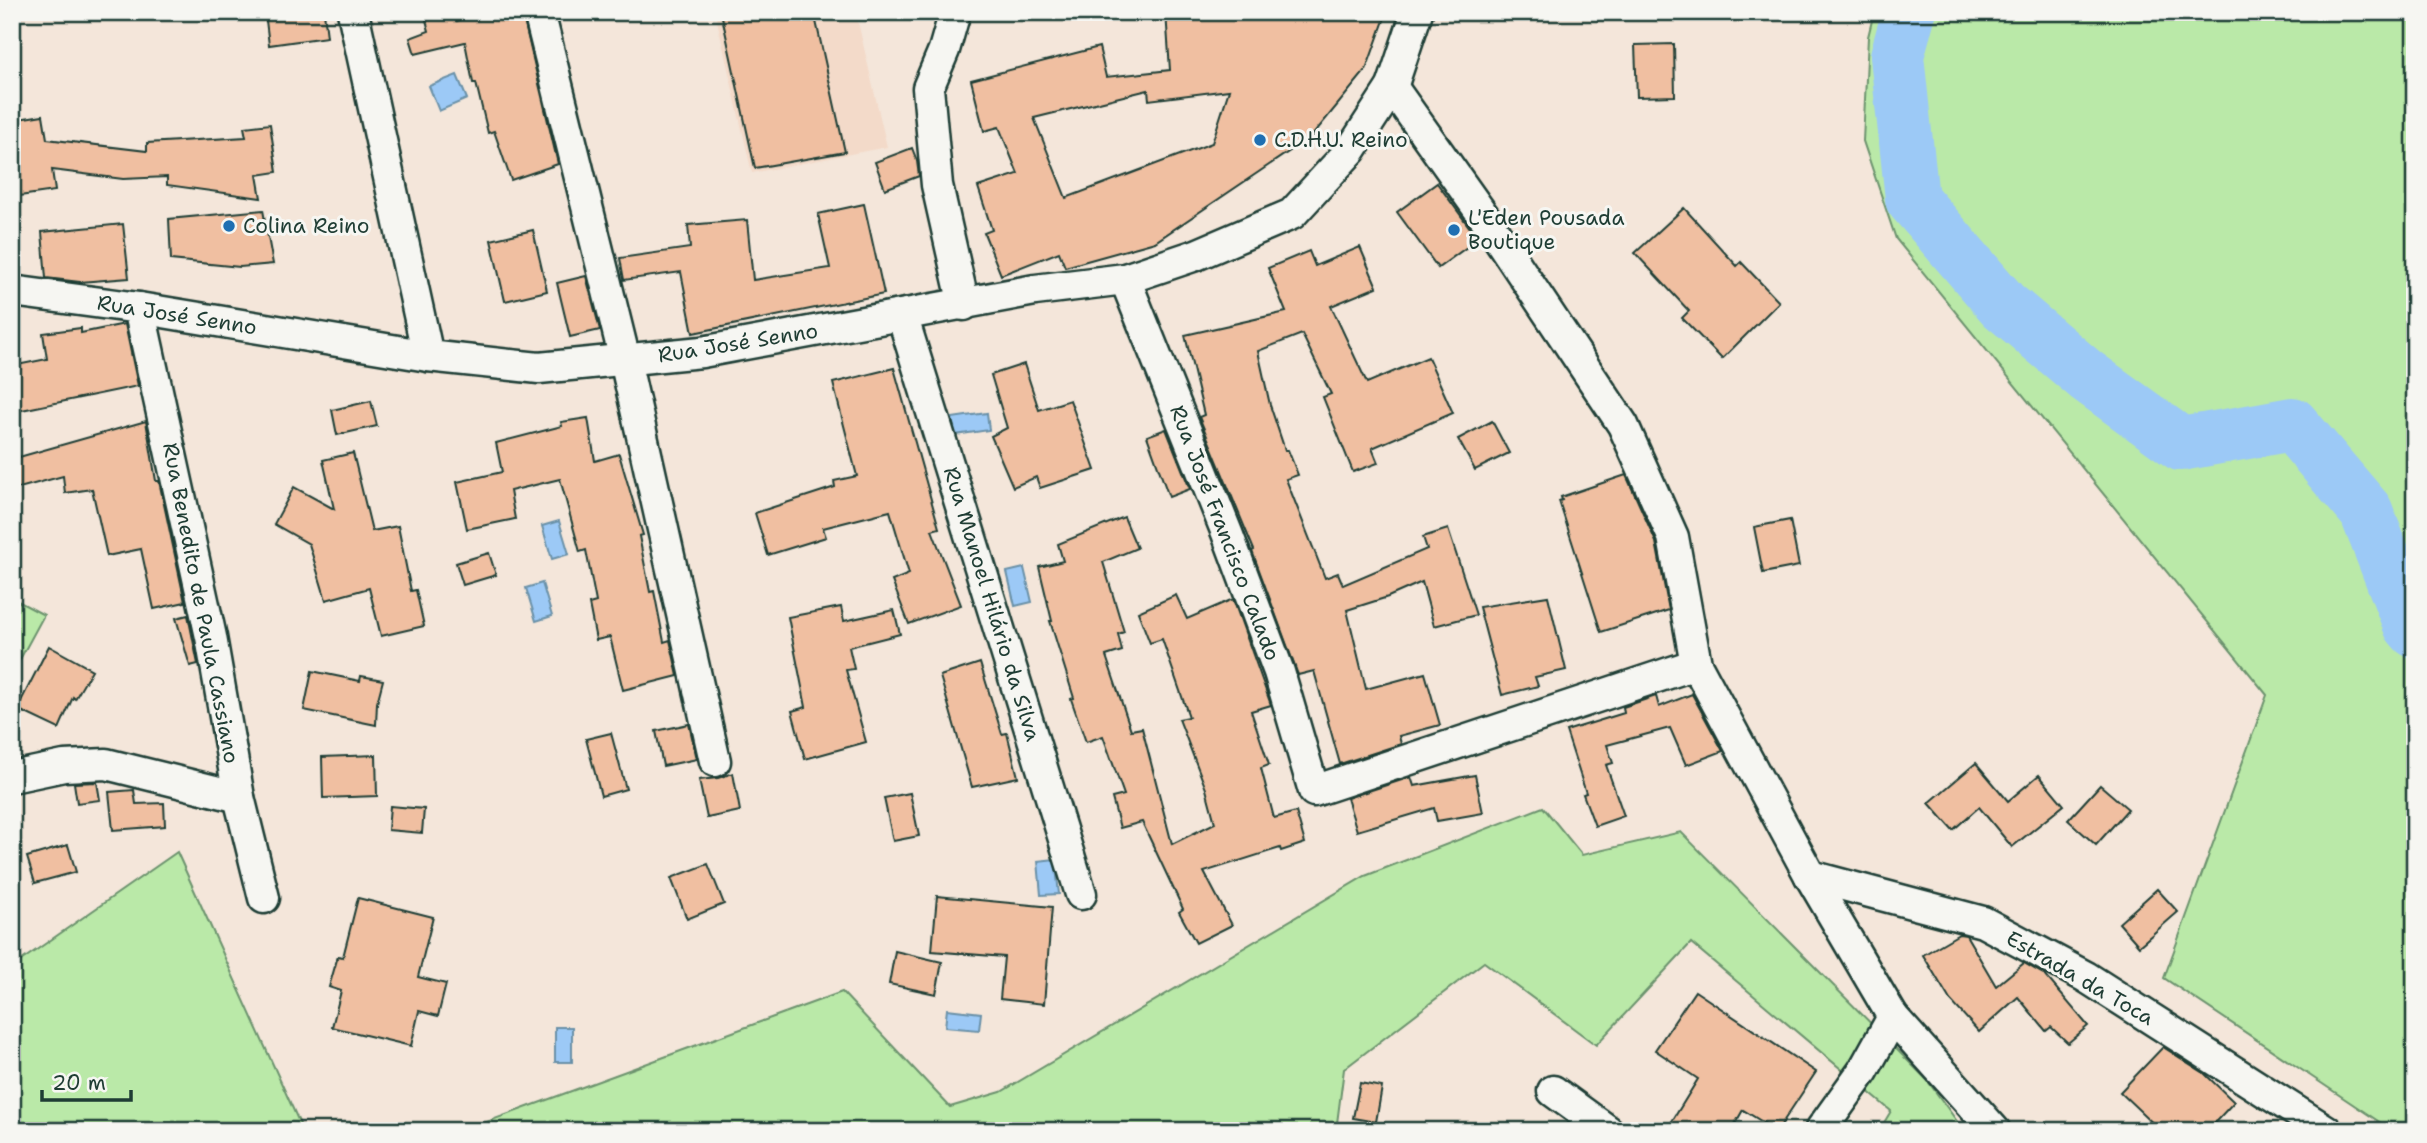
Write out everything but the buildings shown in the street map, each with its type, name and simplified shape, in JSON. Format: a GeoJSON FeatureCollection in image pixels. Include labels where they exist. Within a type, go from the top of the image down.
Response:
{"type":"FeatureCollection","features":[{"type":"Feature","properties":{"kind":"street"},"geometry":{"type":"LineString","coordinates":[[353,12],[428,356]]}},
{"type":"Feature","properties":{"kind":"street"},"geometry":{"type":"LineString","coordinates":[[539,12],[625,360],[715,761]]}},
{"type":"Feature","properties":{"kind":"street"},"geometry":{"type":"LineString","coordinates":[[955,12],[944,50],[928,88],[937,185],[964,304]]}},
{"type":"Feature","properties":{"kind":"street","name":"Rua José Senno"},"geometry":{"type":"LineString","coordinates":[[12,291],[139,307],[428,356],[539,369],[702,352],[1035,290],[1125,279],[1196,254],[1292,214],[1351,150],[1392,87],[1417,12]]}},
{"type":"Feature","properties":{"kind":"street"},"geometry":{"type":"LineString","coordinates":[[1392,87],[1493,229],[1623,425],[1674,537],[1696,664],[1810,876],[1894,1017],[1995,1131]]}},
{"type":"Feature","properties":{"kind":"street","name":"Rua José Francisco Calado"},"geometry":{"type":"LineString","coordinates":[[1125,279],[1227,533],[1279,672],[1314,791],[1696,664]]}},
{"type":"Feature","properties":{"kind":"street","name":"Rua Benedito de Paula Cassiano"},"geometry":{"type":"LineString","coordinates":[[139,307],[211,637],[239,797],[264,898]]}},
{"type":"Feature","properties":{"kind":"street","name":"Rua Manoel Hilário da Silva"},"geometry":{"type":"LineString","coordinates":[[902,315],[1081,894]]}},
{"type":"Feature","properties":{"kind":"street"},"geometry":{"type":"LineString","coordinates":[[12,777],[64,766],[106,764],[239,797]]}},
{"type":"Feature","properties":{"kind":"street","name":"Estrada da Toca"},"geometry":{"type":"LineString","coordinates":[[1810,876],[1983,922],[2086,977],[2327,1131]]}},
{"type":"Feature","properties":{"kind":"street"},"geometry":{"type":"LineString","coordinates":[[1820,1131],[1863,1071],[1894,1017]]}},
{"type":"Feature","properties":{"kind":"street"},"geometry":{"type":"LineString","coordinates":[[1553,1091],[1608,1131]]}},
{"type":"Feature","properties":{"kind":"shaded area"},"geometry":{"type":"Polygon","coordinates":[[[715,12],[852,12],[858,22],[887,147],[752,173],[715,12]]]}},
{"type":"Feature","properties":{"kind":"green space"},"geometry":{"type":"Polygon","coordinates":[[[1874,12],[2415,12],[2415,1131],[2393,1131],[2164,978],[2267,695],[1896,239],[1863,141],[1868,37],[1874,12]]]}},
{"type":"Feature","properties":{"kind":"green space"},"geometry":{"type":"Polygon","coordinates":[[[12,598],[44,615],[12,674],[12,598]]]}},
{"type":"Feature","properties":{"kind":"green space"},"geometry":{"type":"Polygon","coordinates":[[[1543,807],[1582,855],[1681,832],[1927,1080],[1964,1131],[1879,1131],[1891,1111],[1691,943],[1596,1045],[1484,962],[1344,1069],[1336,1131],[462,1131],[842,992],[950,1107],[1001,1092],[1365,876],[1543,807]]]}},
{"type":"Feature","properties":{"kind":"green space"},"geometry":{"type":"Polygon","coordinates":[[[177,852],[303,1131],[12,1131],[12,967],[177,852]]]}},
{"type":"Feature","properties":{"kind":"water"},"geometry":{"type":"Polygon","coordinates":[[[457,75],[467,99],[439,111],[429,86],[457,75]]]}},
{"type":"Feature","properties":{"kind":"water"},"geometry":{"type":"Polygon","coordinates":[[[987,413],[989,430],[955,435],[952,418],[987,413]]]}},
{"type":"Feature","properties":{"kind":"water"},"geometry":{"type":"Polygon","coordinates":[[[559,521],[569,554],[552,559],[542,526],[559,521]]]}},
{"type":"Feature","properties":{"kind":"water"},"geometry":{"type":"Polygon","coordinates":[[[1024,568],[1032,602],[1015,606],[1007,572],[1024,568]]]}},
{"type":"Feature","properties":{"kind":"water"},"geometry":{"type":"Polygon","coordinates":[[[542,583],[552,616],[536,621],[526,588],[542,583]]]}},
{"type":"Feature","properties":{"kind":"water"},"geometry":{"type":"Polygon","coordinates":[[[1055,859],[1059,894],[1041,895],[1038,861],[1055,859]]]}},
{"type":"Feature","properties":{"kind":"water"},"geometry":{"type":"Polygon","coordinates":[[[947,1009],[981,1013],[979,1030],[945,1027],[947,1009]]]}},
{"type":"Feature","properties":{"kind":"water"},"geometry":{"type":"Polygon","coordinates":[[[555,1027],[572,1027],[572,1062],[555,1062],[555,1027]]]}},
{"type":"Feature","properties":{"kind":"waterway"},"geometry":{"type":"LineString","coordinates":[[1909,12],[1897,56],[1912,199],[2003,305],[2087,376],[2181,444],[2292,424],[2366,511],[2410,625],[2415,631]]}},
{"type":"Feature","properties":{"kind":"place","name":"C.D.H.U. Reino"},"geometry":{"type":"Point","coordinates":[1260,140]}},
{"type":"Feature","properties":{"kind":"place","name":"Colina Reino"},"geometry":{"type":"Point","coordinates":[229,226]}},
{"type":"Feature","properties":{"kind":"place","name":"L'Eden Pousada Boutique"},"geometry":{"type":"Point","coordinates":[1454,230]}}]}
